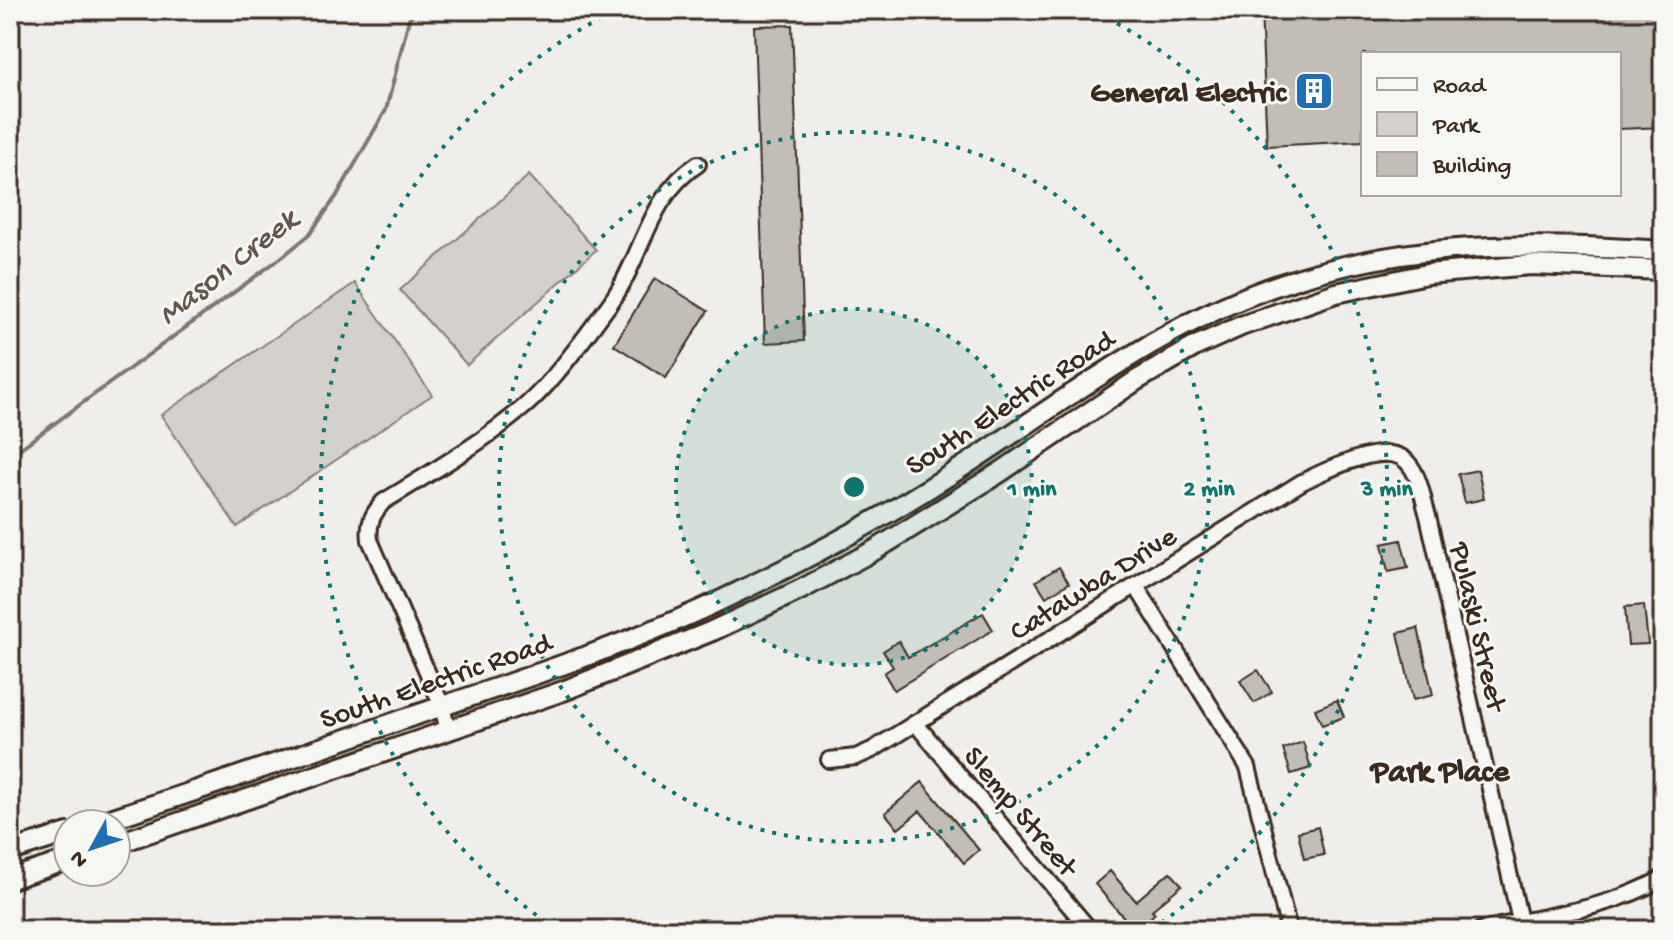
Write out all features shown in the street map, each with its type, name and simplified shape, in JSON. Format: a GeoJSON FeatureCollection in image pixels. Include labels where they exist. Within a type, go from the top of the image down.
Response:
{"type":"FeatureCollection","features":[{"type":"Feature","properties":{"kind":"main road","name":"South Electric Road"},"geometry":{"type":"LineString","coordinates":[[132,811],[605,648],[748,587],[864,527],[952,474],[1159,337],[1282,284],[1373,259],[1464,247],[1534,244],[1663,251]]}},
{"type":"Feature","properties":{"kind":"main road","name":"South Electric Road"},"geometry":{"type":"LineString","coordinates":[[132,839],[651,658],[800,590],[913,527],[1168,361],[1241,326],[1336,293],[1427,274],[1531,265],[1663,270]]}},
{"type":"Feature","properties":{"kind":"main road"},"geometry":{"type":"LineString","coordinates":[[10,851],[52,838]]}},
{"type":"Feature","properties":{"kind":"main road"},"geometry":{"type":"LineString","coordinates":[[10,879],[52,865]]}},
{"type":"Feature","properties":{"kind":"street"},"geometry":{"type":"LineString","coordinates":[[448,731],[442,706],[370,540],[368,525],[383,502],[465,451],[527,404],[613,299],[658,206],[685,173],[698,164]]}},
{"type":"Feature","properties":{"kind":"street","name":"Catawba Drive"},"geometry":{"type":"LineString","coordinates":[[829,760],[864,754],[1302,482],[1332,468],[1387,453]]}},
{"type":"Feature","properties":{"kind":"street","name":"Pulaski Street"},"geometry":{"type":"LineString","coordinates":[[1387,453],[1403,458],[1412,469],[1428,516],[1520,921]]}},
{"type":"Feature","properties":{"kind":"street"},"geometry":{"type":"LineString","coordinates":[[1136,586],[1248,767],[1289,930]]}},
{"type":"Feature","properties":{"kind":"street","name":"Slemp Street"},"geometry":{"type":"LineString","coordinates":[[915,723],[1090,930]]}},
{"type":"Feature","properties":{"kind":"street"},"geometry":{"type":"LineString","coordinates":[[1481,930],[1603,903],[1663,878]]}},
{"type":"Feature","properties":{"kind":"green space"},"geometry":{"type":"Polygon","coordinates":[[[529,175],[596,250],[467,365],[400,290],[529,175]]]}},
{"type":"Feature","properties":{"kind":"green space"},"geometry":{"type":"Polygon","coordinates":[[[355,283],[432,395],[237,527],[161,415],[355,283]]]}},
{"type":"Feature","properties":{"kind":"building","name":"General Electric"},"geometry":{"type":"Polygon","coordinates":[[[1261,10],[1663,10],[1663,127],[1621,129],[1621,52],[1361,52],[1361,141],[1267,146],[1261,10]]]}},
{"type":"Feature","properties":{"kind":"building"},"geometry":{"type":"Polygon","coordinates":[[[792,25],[804,341],[765,343],[754,26],[792,25]]]}},
{"type":"Feature","properties":{"kind":"building"},"geometry":{"type":"Polygon","coordinates":[[[655,278],[708,311],[666,378],[614,345],[655,278]]]}},
{"type":"Feature","properties":{"kind":"building"},"geometry":{"type":"Polygon","coordinates":[[[1478,470],[1484,499],[1465,503],[1458,474],[1478,470]]]}},
{"type":"Feature","properties":{"kind":"building"},"geometry":{"type":"Polygon","coordinates":[[[1401,540],[1408,568],[1388,572],[1382,544],[1401,540]]]}},
{"type":"Feature","properties":{"kind":"building"},"geometry":{"type":"Polygon","coordinates":[[[1059,567],[1069,583],[1046,597],[1036,581],[1059,567]]]}},
{"type":"Feature","properties":{"kind":"building"},"geometry":{"type":"Polygon","coordinates":[[[1644,605],[1648,644],[1628,645],[1625,607],[1644,605]]]}},
{"type":"Feature","properties":{"kind":"building"},"geometry":{"type":"Polygon","coordinates":[[[983,613],[993,630],[894,690],[884,673],[893,667],[883,651],[899,641],[908,657],[983,613]]]}},
{"type":"Feature","properties":{"kind":"building"},"geometry":{"type":"Polygon","coordinates":[[[1418,628],[1433,695],[1413,700],[1398,633],[1418,628]]]}},
{"type":"Feature","properties":{"kind":"building"},"geometry":{"type":"Polygon","coordinates":[[[1258,670],[1272,692],[1254,703],[1240,681],[1258,670]]]}},
{"type":"Feature","properties":{"kind":"building"},"geometry":{"type":"Polygon","coordinates":[[[1337,700],[1344,717],[1322,725],[1315,709],[1337,700]]]}},
{"type":"Feature","properties":{"kind":"building"},"geometry":{"type":"Polygon","coordinates":[[[1303,742],[1311,768],[1291,774],[1283,749],[1303,742]]]}},
{"type":"Feature","properties":{"kind":"building"},"geometry":{"type":"Polygon","coordinates":[[[922,782],[979,850],[964,863],[920,811],[898,829],[885,813],[922,782]]]}},
{"type":"Feature","properties":{"kind":"building"},"geometry":{"type":"Polygon","coordinates":[[[1318,827],[1324,855],[1304,859],[1298,832],[1318,827]]]}},
{"type":"Feature","properties":{"kind":"building"},"geometry":{"type":"Polygon","coordinates":[[[1110,871],[1136,901],[1170,872],[1182,885],[1152,910],[1155,913],[1150,918],[1161,930],[1135,930],[1112,904],[1095,884],[1110,871]]]}},
{"type":"Feature","properties":{"kind":"waterway","name":"Mason Creek"},"geometry":{"type":"LineString","coordinates":[[10,456],[309,235],[336,197],[386,110],[409,19],[416,10]]}},
{"type":"Feature","properties":{"kind":"place","name":"General Electric"},"geometry":{"type":"Point","coordinates":[1314,91]}},
{"type":"Feature","properties":{"kind":"district","name":"Park Place"},"geometry":{"type":"Point","coordinates":[1440,769]}}]}
